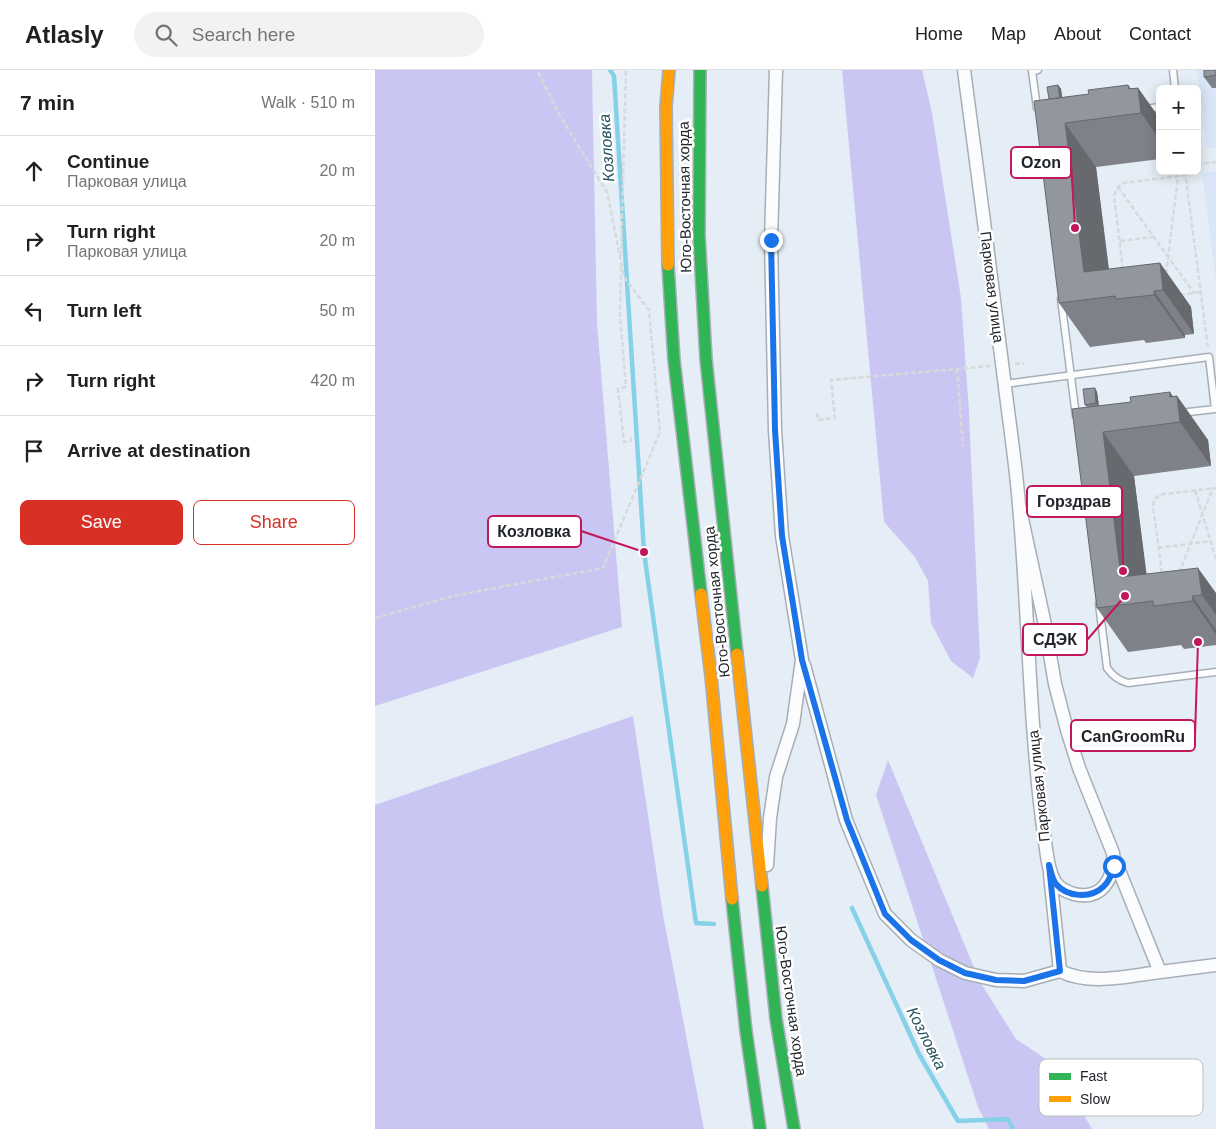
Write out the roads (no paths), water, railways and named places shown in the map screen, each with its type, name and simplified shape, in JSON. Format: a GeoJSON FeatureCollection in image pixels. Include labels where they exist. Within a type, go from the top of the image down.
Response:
{"type":"FeatureCollection","features":[{"type":"Feature","properties":{"kind":"main road"},"geometry":{"type":"LineString","coordinates":[[664,70],[666,107]]}},
{"type":"Feature","properties":{"kind":"main road","name":"Юго-Восточная хорда"},"geometry":{"type":"LineString","coordinates":[[669,70],[666,107],[667,240],[674,360],[711,676],[739,968],[760,1129]]}},
{"type":"Feature","properties":{"kind":"main road","name":"Юго-Восточная хорда"},"geometry":{"type":"LineString","coordinates":[[701,70],[699,111],[699,235],[706,359],[769,963],[794,1129]]}},
{"type":"Feature","properties":{"kind":"street"},"geometry":{"type":"LineString","coordinates":[[776,70],[771,240],[775,430],[782,536],[802,660],[847,820],[885,914],[911,940],[939,960],[965,973],[996,980],[1024,981],[1060,971],[1070,976],[1099,980],[1216,965]]}},
{"type":"Feature","properties":{"kind":"street","name":"Парковая улица"},"geometry":{"type":"LineString","coordinates":[[964,70],[1019,505],[1033,731],[1041,811],[1049,865],[1055,883],[1067,892],[1081,896],[1096,892],[1111,878],[1114,866],[1113,853],[1079,768],[1067,730],[1055,684],[1044,620],[1019,505]]}},
{"type":"Feature","properties":{"kind":"street"},"geometry":{"type":"LineString","coordinates":[[769,963],[767,864],[770,818],[776,777],[793,724],[802,660]]}},
{"type":"Feature","properties":{"kind":"street"},"geometry":{"type":"LineString","coordinates":[[1113,853],[1160,972]]}},
{"type":"Feature","properties":{"kind":"street"},"geometry":{"type":"LineString","coordinates":[[1049,865],[1060,971]]}},
{"type":"Feature","properties":{"kind":"lane"},"geometry":{"type":"LineString","coordinates":[[1037,114],[1032,71],[1038,70]]}},
{"type":"Feature","properties":{"kind":"lane"},"geometry":{"type":"LineString","coordinates":[[1173,70],[1175,85]]}},
{"type":"Feature","properties":{"kind":"lane"},"geometry":{"type":"LineString","coordinates":[[1141,109],[1156,107]]}},
{"type":"Feature","properties":{"kind":"lane"},"geometry":{"type":"LineString","coordinates":[[1059,288],[1077,426]]}},
{"type":"Feature","properties":{"kind":"lane"},"geometry":{"type":"LineString","coordinates":[[1005,384],[1209,358],[1215,409],[1176,414]]}},
{"type":"Feature","properties":{"kind":"lane"},"geometry":{"type":"LineString","coordinates":[[1099,600],[1107,668],[1120,681],[1128,683],[1216,672]]}},
{"type":"Feature","properties":{"kind":"waterway","name":"Козловка"},"geometry":{"type":"LineString","coordinates":[[610,70],[614,76],[644,552],[696,923],[714,924]]}},
{"type":"Feature","properties":{"kind":"waterway","name":"Козловка"},"geometry":{"type":"LineString","coordinates":[[852,908],[919,1054],[958,1121],[1008,1119],[1013,1129]]}},
{"type":"Feature","properties":{"kind":"place","name":"Ozon"},"geometry":{"type":"Point","coordinates":[1075,228]}},
{"type":"Feature","properties":{"kind":"place","name":"Козловка"},"geometry":{"type":"Point","coordinates":[644,552]}},
{"type":"Feature","properties":{"kind":"place","name":"Горздрав"},"geometry":{"type":"Point","coordinates":[1123,571]}},
{"type":"Feature","properties":{"kind":"place","name":"СДЭК"},"geometry":{"type":"Point","coordinates":[1125,596]}},
{"type":"Feature","properties":{"kind":"place","name":"CanGroomRu"},"geometry":{"type":"Point","coordinates":[1198,642]}}]}
